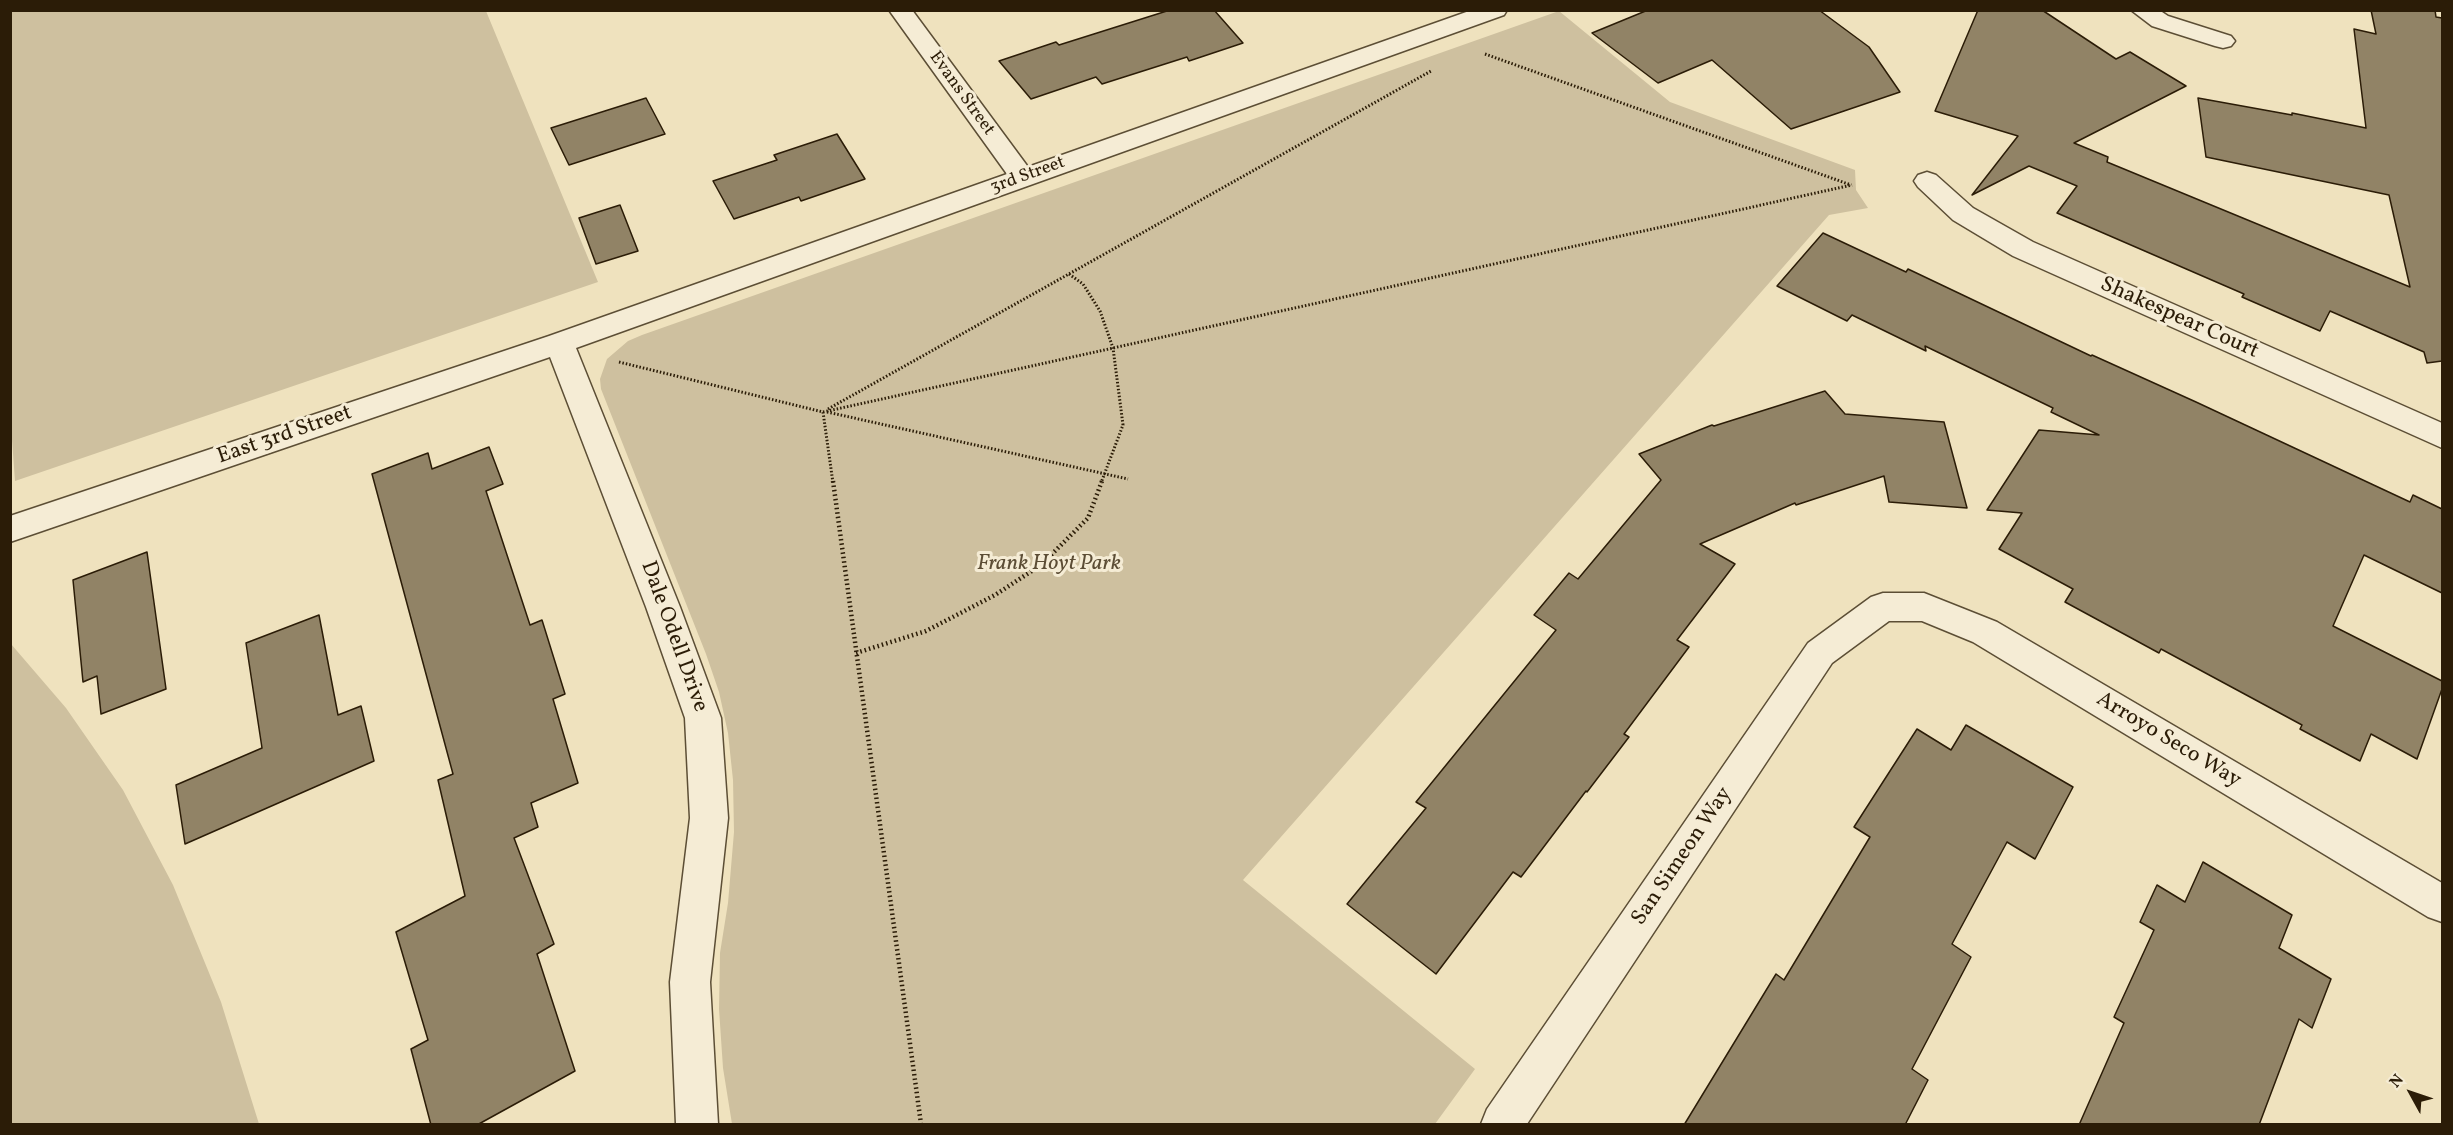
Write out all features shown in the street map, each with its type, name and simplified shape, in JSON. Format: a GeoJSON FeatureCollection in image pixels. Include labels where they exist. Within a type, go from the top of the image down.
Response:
{"type":"FeatureCollection","features":[{"type":"Feature","properties":{"kind":"street","name":"Evans Street"},"geometry":{"type":"LineString","coordinates":[[900,10],[1023,178]]}},
{"type":"Feature","properties":{"kind":"street","name":"3rd Street"},"geometry":{"type":"LineString","coordinates":[[559,343],[1496,10]]}},
{"type":"Feature","properties":{"kind":"street"},"geometry":{"type":"LineString","coordinates":[[2142,10],[2160,21],[2223,41]]}},
{"type":"Feature","properties":{"kind":"street","name":"Shakespear Court"},"geometry":{"type":"LineString","coordinates":[[1927,182],[1963,214],[2023,249],[2442,436]]}},
{"type":"Feature","properties":{"kind":"street","name":"East 3rd Street"},"geometry":{"type":"LineString","coordinates":[[10,529],[559,343]]}},
{"type":"Feature","properties":{"kind":"street","name":"Dale Odell Drive"},"geometry":{"type":"LineString","coordinates":[[559,343],[663,607],[703,718],[709,818],[690,982],[697,1125]]}},
{"type":"Feature","properties":{"kind":"street","name":"Arroyo Seco Way"},"geometry":{"type":"LineString","coordinates":[[1883,608],[1924,607],[1985,632],[2442,904]]}},
{"type":"Feature","properties":{"kind":"street","name":"San Simeon Way"},"geometry":{"type":"LineString","coordinates":[[1502,1125],[1820,653],[1883,608]]}},
{"type":"Feature","properties":{"kind":"path"},"geometry":{"type":"LineString","coordinates":[[824,412],[1852,185],[1485,54]]}},
{"type":"Feature","properties":{"kind":"path"},"geometry":{"type":"LineString","coordinates":[[824,412],[1439,66]]}},
{"type":"Feature","properties":{"kind":"path"},"geometry":{"type":"LineString","coordinates":[[856,653],[926,632],[995,595],[1041,565],[1088,518],[1124,425],[1117,391],[1113,348],[1100,310],[1083,284],[1069,274]]}},
{"type":"Feature","properties":{"kind":"path"},"geometry":{"type":"LineString","coordinates":[[619,362],[824,412],[1128,479]]}},
{"type":"Feature","properties":{"kind":"path"},"geometry":{"type":"LineString","coordinates":[[824,412],[921,1125]]}},
{"type":"Feature","properties":{"kind":"green space"},"geometry":{"type":"Polygon","coordinates":[[[10,11],[486,11],[598,282],[15,481],[10,412],[10,11]]]}},
{"type":"Feature","properties":{"kind":"green space","name":"Frank Hoyt Park"},"geometry":{"type":"Polygon","coordinates":[[[1559,11],[1670,102],[1855,170],[1856,190],[1868,208],[1829,215],[1243,880],[1475,1069],[1435,1124],[732,1124],[723,1068],[719,1009],[720,953],[728,903],[734,832],[733,780],[728,733],[719,692],[706,654],[601,389],[600,379],[607,359],[628,341],[642,335],[1559,11]]]}},
{"type":"Feature","properties":{"kind":"green space"},"geometry":{"type":"Polygon","coordinates":[[[11,644],[66,708],[123,790],[173,885],[221,1002],[259,1124],[11,1124],[11,644]]]}},
{"type":"Feature","properties":{"kind":"building"},"geometry":{"type":"Polygon","coordinates":[[[1170,10],[1214,10],[1243,43],[1189,61],[1187,57],[1102,84],[1096,77],[1031,99],[999,61],[1056,42],[1059,45],[1170,10]]]}},
{"type":"Feature","properties":{"kind":"building"},"geometry":{"type":"Polygon","coordinates":[[[1648,10],[1819,10],[1869,47],[1900,92],[1791,129],[1712,60],[1658,83],[1592,33],[1648,10]]]}},
{"type":"Feature","properties":{"kind":"building"},"geometry":{"type":"Polygon","coordinates":[[[1978,10],[2042,10],[2116,59],[2130,52],[2186,86],[2074,143],[2108,157],[2107,162],[2410,287],[2389,195],[2206,157],[2198,98],[2366,128],[2354,29],[2376,34],[2371,10],[2435,10],[2436,17],[2442,18],[2442,361],[2427,363],[2424,352],[2330,311],[2320,331],[2242,297],[2244,294],[2057,213],[2077,186],[2029,166],[1972,195],[2018,136],[1935,111],[1978,10]]]}},
{"type":"Feature","properties":{"kind":"building"},"geometry":{"type":"Polygon","coordinates":[[[646,98],[665,134],[569,165],[551,128],[646,98]]]}},
{"type":"Feature","properties":{"kind":"building"},"geometry":{"type":"Polygon","coordinates":[[[837,134],[865,179],[801,201],[799,197],[734,219],[713,181],[777,160],[774,155],[837,134]]]}},
{"type":"Feature","properties":{"kind":"building"},"geometry":{"type":"Polygon","coordinates":[[[620,205],[638,251],[596,264],[579,218],[620,205]]]}},
{"type":"Feature","properties":{"kind":"building"},"geometry":{"type":"Polygon","coordinates":[[[1823,233],[1906,272],[1908,269],[2091,356],[2196,402],[2410,502],[2413,495],[2442,509],[2442,593],[2364,555],[2333,626],[2442,681],[2442,689],[2417,759],[2371,734],[2360,761],[2300,729],[2302,725],[2161,649],[2159,653],[2065,602],[2073,589],[1999,549],[2022,513],[1987,510],[2039,430],[2099,435],[2051,412],[2053,408],[1925,346],[1926,351],[1852,315],[1847,321],[1777,286],[1823,233]]]}},
{"type":"Feature","properties":{"kind":"building"},"geometry":{"type":"Polygon","coordinates":[[[1825,391],[1845,414],[1944,422],[1967,508],[1889,502],[1884,476],[1796,505],[1795,503],[1700,544],[1735,564],[1677,640],[1689,647],[1624,734],[1629,737],[1587,792],[1521,877],[1513,872],[1436,974],[1347,904],[1426,808],[1416,802],[1556,630],[1534,615],[1569,573],[1578,579],[1661,480],[1639,454],[1712,425],[1825,391]]]}},
{"type":"Feature","properties":{"kind":"building"},"geometry":{"type":"Polygon","coordinates":[[[489,447],[503,484],[486,491],[530,625],[542,620],[565,694],[553,699],[578,783],[531,803],[538,827],[514,838],[554,944],[537,954],[575,1071],[477,1125],[431,1125],[411,1049],[428,1040],[396,932],[465,896],[438,780],[453,774],[372,474],[428,453],[432,469],[489,447]]]}},
{"type":"Feature","properties":{"kind":"building"},"geometry":{"type":"Polygon","coordinates":[[[147,552],[166,689],[101,714],[97,676],[83,682],[73,580],[147,552]]]}},
{"type":"Feature","properties":{"kind":"building"},"geometry":{"type":"Polygon","coordinates":[[[319,615],[338,715],[361,706],[374,761],[185,844],[176,785],[262,748],[246,643],[319,615]]]}},
{"type":"Feature","properties":{"kind":"building"},"geometry":{"type":"Polygon","coordinates":[[[1966,725],[2073,787],[2035,859],[2007,842],[1952,944],[1971,957],[1912,1069],[1928,1080],[1905,1125],[1684,1125],[1776,974],[1784,980],[1870,837],[1854,827],[1917,729],[1951,750],[1966,725]]]}},
{"type":"Feature","properties":{"kind":"building"},"geometry":{"type":"Polygon","coordinates":[[[2203,862],[2292,915],[2279,948],[2331,979],[2312,1028],[2299,1019],[2259,1125],[2079,1125],[2124,1023],[2114,1017],[2154,930],[2140,922],[2157,885],[2185,902],[2203,862]]]}}]}
